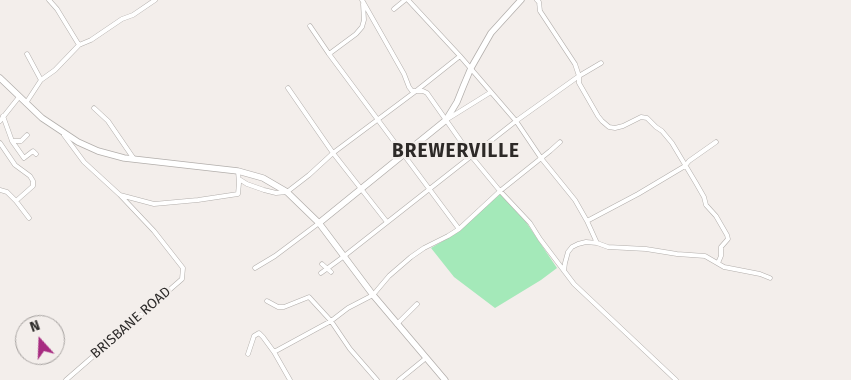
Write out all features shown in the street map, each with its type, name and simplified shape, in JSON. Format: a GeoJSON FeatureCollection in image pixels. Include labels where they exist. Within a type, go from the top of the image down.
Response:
{"type":"FeatureCollection","features":[{"type":"Feature","properties":{"kind":"main road"},"geometry":{"type":"LineString","coordinates":[[319,222],[446,120],[457,102],[471,68],[491,33],[521,0]]}},
{"type":"Feature","properties":{"kind":"main road"},"geometry":{"type":"LineString","coordinates":[[0,78],[42,118],[62,133],[98,151],[124,158],[238,171],[263,178],[287,192],[319,222],[373,295],[445,380]]}},
{"type":"Feature","properties":{"kind":"street"},"geometry":{"type":"LineString","coordinates":[[49,0],[57,9],[78,46]]}},
{"type":"Feature","properties":{"kind":"street"},"geometry":{"type":"LineString","coordinates":[[26,103],[42,80],[78,46],[91,40],[122,19],[133,15],[155,0]]}},
{"type":"Feature","properties":{"kind":"street"},"geometry":{"type":"LineString","coordinates":[[394,9],[407,0],[471,68],[516,121],[541,158],[575,200],[597,243]]}},
{"type":"Feature","properties":{"kind":"street"},"geometry":{"type":"LineString","coordinates":[[536,0],[540,2],[540,11],[576,64],[579,84],[602,121],[609,127],[615,128],[641,117],[647,118],[662,130],[672,144],[700,190],[706,205],[716,216],[727,235],[728,239],[721,247],[721,256],[718,264]]}},
{"type":"Feature","properties":{"kind":"street"},"geometry":{"type":"LineString","coordinates":[[329,54],[356,34],[362,27],[364,20],[362,1]]}},
{"type":"Feature","properties":{"kind":"street"},"geometry":{"type":"LineString","coordinates":[[362,1],[412,91],[423,91],[426,93],[472,157],[530,223],[574,284],[676,380]]}},
{"type":"Feature","properties":{"kind":"street"},"geometry":{"type":"LineString","coordinates":[[310,26],[459,229]]}},
{"type":"Feature","properties":{"kind":"street"},"geometry":{"type":"LineString","coordinates":[[27,54],[42,80]]}},
{"type":"Feature","properties":{"kind":"street"},"geometry":{"type":"LineString","coordinates":[[239,179],[264,190],[276,193],[287,192],[333,153],[416,92],[460,56]]}},
{"type":"Feature","properties":{"kind":"street"},"geometry":{"type":"LineString","coordinates":[[320,273],[344,257],[516,121],[579,76],[601,63]]}},
{"type":"Feature","properties":{"kind":"street"},"geometry":{"type":"LineString","coordinates":[[288,88],[333,153],[387,222]]}},
{"type":"Feature","properties":{"kind":"street"},"geometry":{"type":"LineString","coordinates":[[446,120],[491,92]]}},
{"type":"Feature","properties":{"kind":"street"},"geometry":{"type":"LineString","coordinates":[[0,121],[19,97]]}},
{"type":"Feature","properties":{"kind":"street"},"geometry":{"type":"LineString","coordinates":[[94,108],[108,121],[134,159]]}},
{"type":"Feature","properties":{"kind":"street"},"geometry":{"type":"LineString","coordinates":[[3,116],[12,141],[24,158],[33,151],[36,154]]}},
{"type":"Feature","properties":{"kind":"street","name":"BRISBANE ROAD"},"geometry":{"type":"LineString","coordinates":[[62,133],[84,162],[120,195],[154,231],[183,268],[182,279],[66,380]]}},
{"type":"Feature","properties":{"kind":"street"},"geometry":{"type":"LineString","coordinates":[[12,141],[21,142],[27,135]]}},
{"type":"Feature","properties":{"kind":"street"},"geometry":{"type":"LineString","coordinates":[[274,352],[331,321],[348,308],[373,295],[389,276],[411,257],[459,229],[500,191],[560,142]]}},
{"type":"Feature","properties":{"kind":"street"},"geometry":{"type":"LineString","coordinates":[[586,221],[638,194],[685,166],[689,161],[716,142]]}},
{"type":"Feature","properties":{"kind":"street"},"geometry":{"type":"LineString","coordinates":[[0,143],[15,165],[34,181],[33,186],[16,201]]}},
{"type":"Feature","properties":{"kind":"street"},"geometry":{"type":"LineString","coordinates":[[120,195],[154,204],[238,194],[238,171]]}},
{"type":"Feature","properties":{"kind":"street"},"geometry":{"type":"LineString","coordinates":[[0,190],[7,192],[29,218]]}},
{"type":"Feature","properties":{"kind":"street"},"geometry":{"type":"LineString","coordinates":[[255,268],[319,222]]}},
{"type":"Feature","properties":{"kind":"street"},"geometry":{"type":"LineString","coordinates":[[564,271],[564,263],[568,252],[572,247],[586,242],[608,247],[646,249],[705,256],[724,267],[760,274],[770,278]]}},
{"type":"Feature","properties":{"kind":"street"},"geometry":{"type":"LineString","coordinates":[[322,264],[331,272]]}},
{"type":"Feature","properties":{"kind":"street"},"geometry":{"type":"LineString","coordinates":[[267,301],[278,307],[284,307],[309,297],[331,321],[350,349],[377,380]]}},
{"type":"Feature","properties":{"kind":"street"},"geometry":{"type":"LineString","coordinates":[[397,324],[417,304]]}},
{"type":"Feature","properties":{"kind":"street"},"geometry":{"type":"LineString","coordinates":[[248,354],[254,336],[259,333],[274,352],[290,380]]}},
{"type":"Feature","properties":{"kind":"street"},"geometry":{"type":"LineString","coordinates":[[399,380],[426,358]]}},
{"type":"Feature","properties":{"kind":"green space"},"geometry":{"type":"Polygon","coordinates":[[[500,194],[526,222],[557,268],[495,308],[454,277],[431,248],[455,234],[500,194]]]}},
{"type":"Feature","properties":{"kind":"district","name":"BREWERVILLE"},"geometry":{"type":"Point","coordinates":[456,152]}}]}
